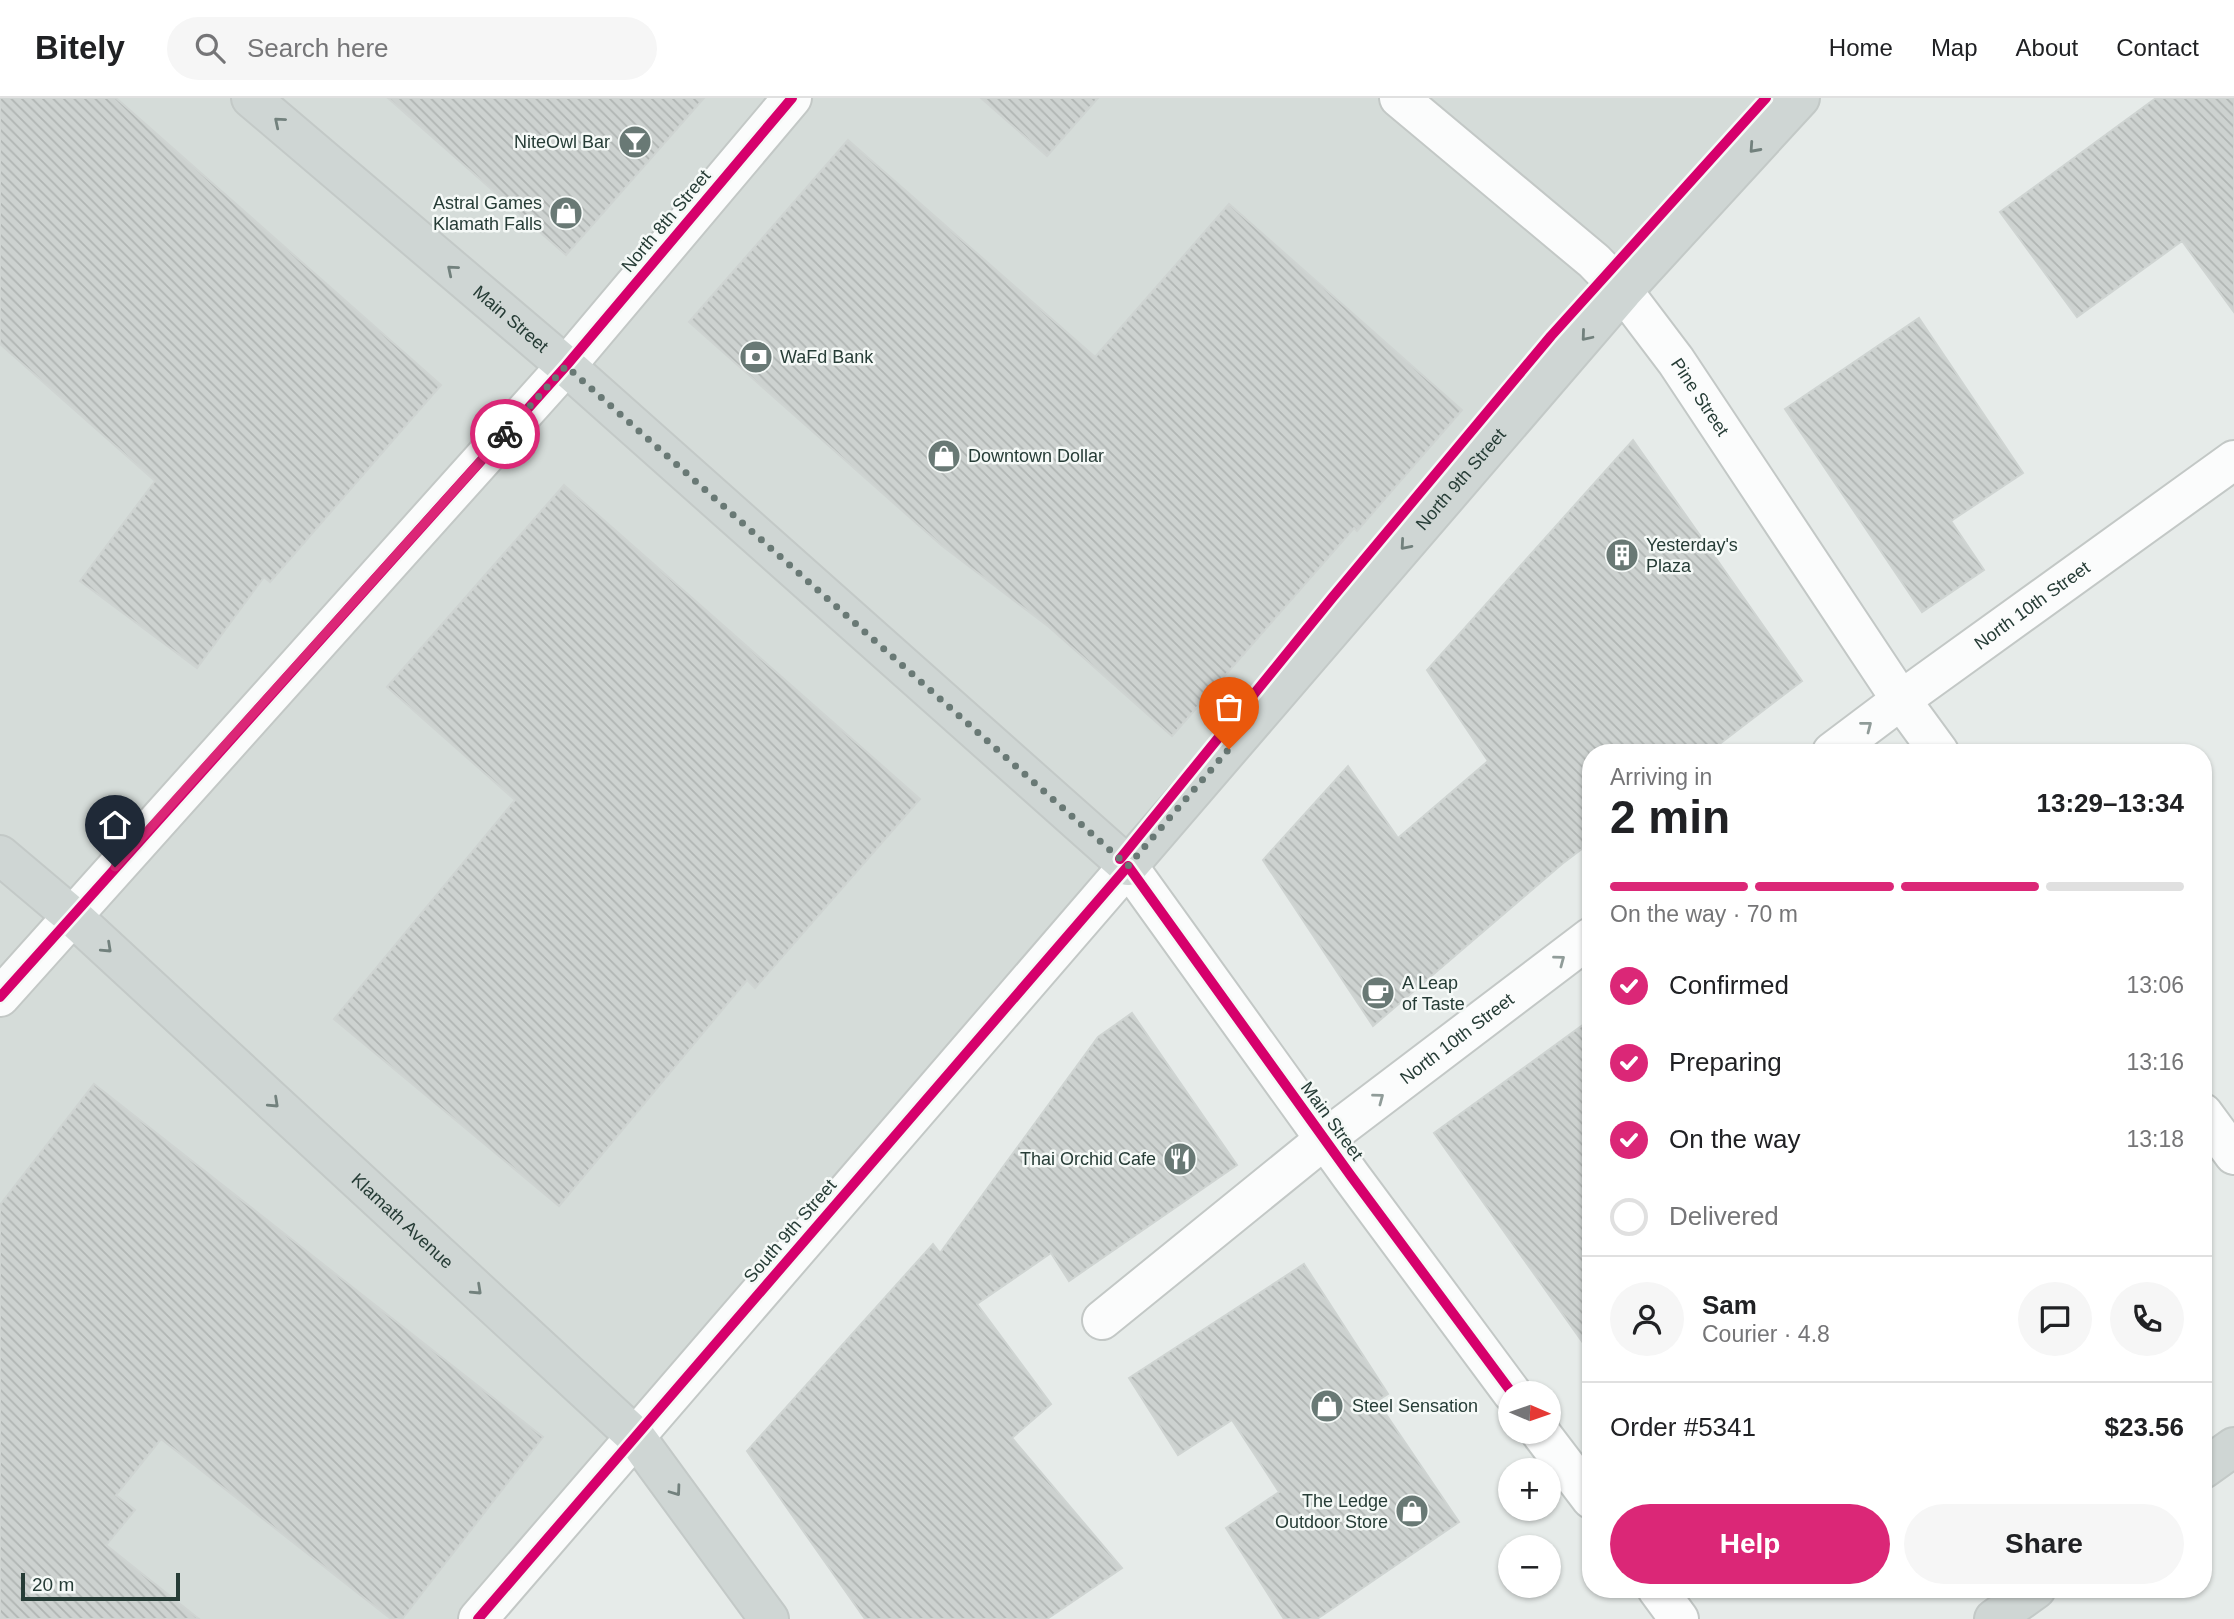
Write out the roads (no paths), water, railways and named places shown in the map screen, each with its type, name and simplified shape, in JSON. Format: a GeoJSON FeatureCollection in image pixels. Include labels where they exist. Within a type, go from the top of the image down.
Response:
{"type":"FeatureCollection","features":[{"type":"Feature","properties":{"kind":"main road","name":"Main Street"},"geometry":{"type":"LineString","coordinates":[[251,98],[566,366],[1128,866]]}},
{"type":"Feature","properties":{"kind":"main road","name":"North 9th Street"},"geometry":{"type":"LineString","coordinates":[[1128,866],[1623,291],[1800,98]]}},
{"type":"Feature","properties":{"kind":"main road","name":"Klamath Avenue"},"geometry":{"type":"LineString","coordinates":[[0,855],[71,915],[635,1436],[769,1619]]}},
{"type":"Feature","properties":{"kind":"main road"},"geometry":{"type":"LineString","coordinates":[[2212,1463],[2234,1447]]}},
{"type":"Feature","properties":{"kind":"main road"},"geometry":{"type":"LineString","coordinates":[[1994,1619],[2023,1598]]}},
{"type":"Feature","properties":{"kind":"street","name":"North 8th Street"},"geometry":{"type":"LineString","coordinates":[[0,997],[566,366],[792,98]]}},
{"type":"Feature","properties":{"kind":"street","name":"Pine Street"},"geometry":{"type":"LineString","coordinates":[[1399,98],[1594,261],[1623,291],[1676,361],[1901,700],[1933,744]]}},
{"type":"Feature","properties":{"kind":"street","name":"North 10th Street"},"geometry":{"type":"LineString","coordinates":[[1843,744],[2234,460]]}},
{"type":"Feature","properties":{"kind":"street","name":"Main Street"},"geometry":{"type":"LineString","coordinates":[[1128,866],[1503,1381]]}},
{"type":"Feature","properties":{"kind":"street","name":"South 9th Street"},"geometry":{"type":"LineString","coordinates":[[478,1619],[1128,866]]}},
{"type":"Feature","properties":{"kind":"street","name":"North 10th Street"},"geometry":{"type":"LineString","coordinates":[[1102,1320],[1325,1139],[1582,944]]}},
{"type":"Feature","properties":{"kind":"street"},"geometry":{"type":"LineString","coordinates":[[2212,1125],[2234,1155]]}},
{"type":"Feature","properties":{"kind":"street"},"geometry":{"type":"LineString","coordinates":[[1549,1444],[1582,1487]]}},
{"type":"Feature","properties":{"kind":"street"},"geometry":{"type":"LineString","coordinates":[[1664,1598],[1679,1619]]}},
{"type":"Feature","properties":{"kind":"place","name":"NiteOwl Bar"},"geometry":{"type":"Point","coordinates":[635,142]}},
{"type":"Feature","properties":{"kind":"place","name":"Astral Games Klamath Falls"},"geometry":{"type":"Point","coordinates":[566,213]}},
{"type":"Feature","properties":{"kind":"place","name":"WaFd Bank"},"geometry":{"type":"Point","coordinates":[756,357]}},
{"type":"Feature","properties":{"kind":"place","name":"Downtown Dollar"},"geometry":{"type":"Point","coordinates":[944,456]}},
{"type":"Feature","properties":{"kind":"place","name":"Yesterday's Plaza"},"geometry":{"type":"Point","coordinates":[1622,555]}},
{"type":"Feature","properties":{"kind":"place","name":"A Leap of Taste"},"geometry":{"type":"Point","coordinates":[1378,993]}},
{"type":"Feature","properties":{"kind":"place","name":"Thai Orchid Cafe"},"geometry":{"type":"Point","coordinates":[1180,1159]}},
{"type":"Feature","properties":{"kind":"place","name":"Steel Sensation"},"geometry":{"type":"Point","coordinates":[1327,1406]}},
{"type":"Feature","properties":{"kind":"place","name":"The Ledge Outdoor Store"},"geometry":{"type":"Point","coordinates":[1412,1511]}}]}
